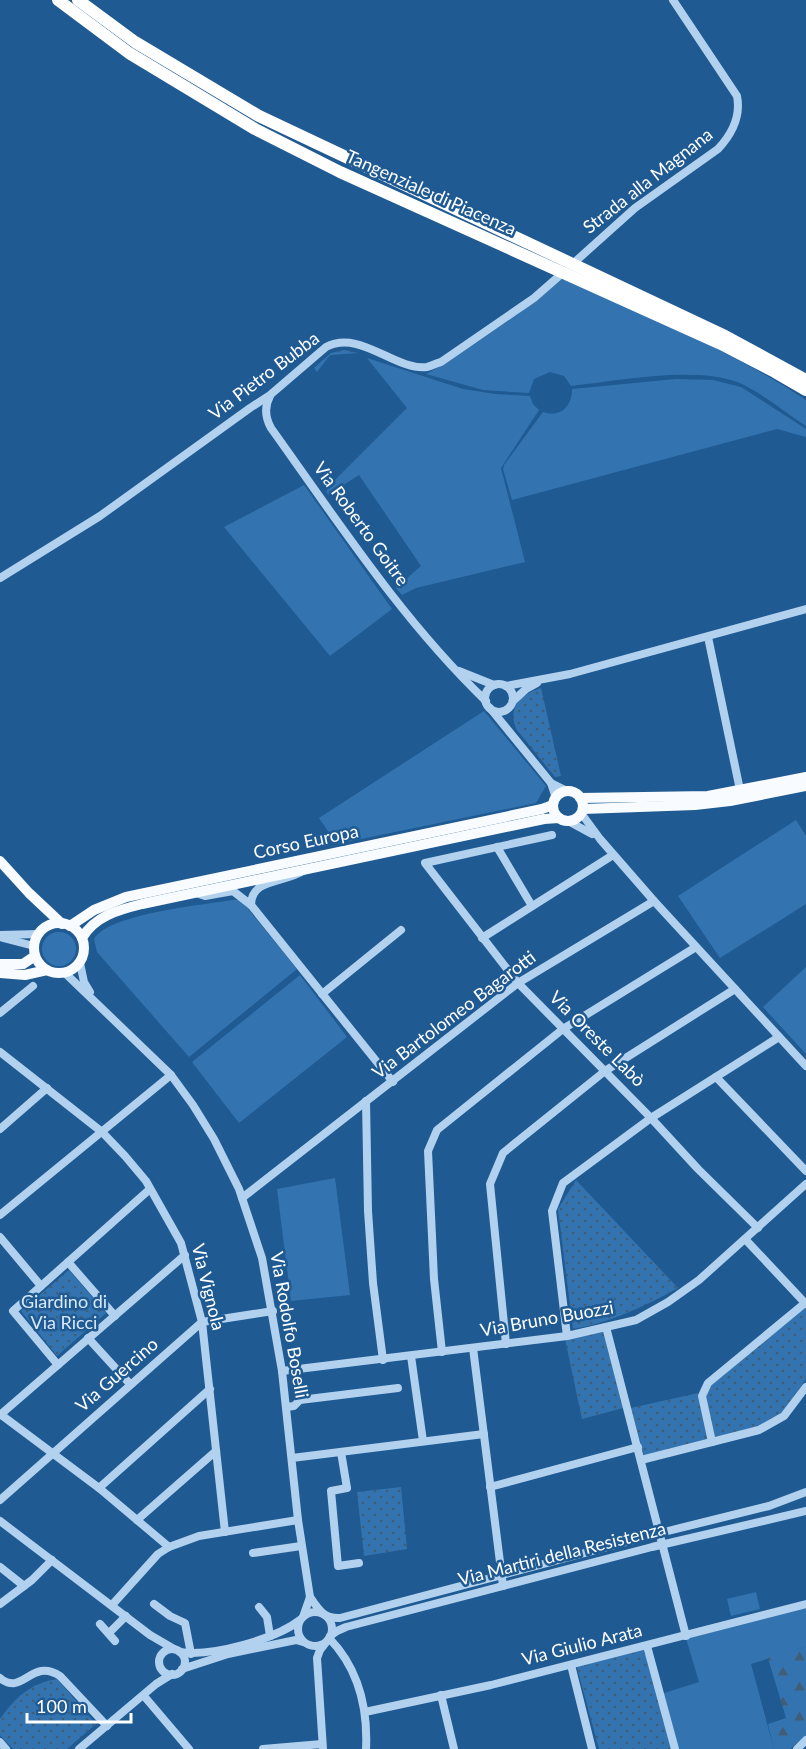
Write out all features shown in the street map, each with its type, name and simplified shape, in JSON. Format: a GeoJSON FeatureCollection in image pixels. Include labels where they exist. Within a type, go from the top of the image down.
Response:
{"type":"FeatureCollection","features":[{"type":"Feature","properties":{"kind":"highway","name":"Tangenziale di Piacenza"},"geometry":{"type":"LineString","coordinates":[[58,0],[129,53],[255,129],[340,172],[721,344],[806,390]]}},
{"type":"Feature","properties":{"kind":"highway","name":"Tangenziale di Piacenza"},"geometry":{"type":"LineString","coordinates":[[78,0],[135,42],[259,116],[705,326],[806,380]]}},
{"type":"Feature","properties":{"kind":"main road"},"geometry":{"type":"LineString","coordinates":[[581,807],[708,796],[806,777]]}},
{"type":"Feature","properties":{"kind":"main road"},"geometry":{"type":"LineString","coordinates":[[581,807],[695,806],[806,786]]}},
{"type":"Feature","properties":{"kind":"main road"},"geometry":{"type":"LineString","coordinates":[[567,792],[574,793],[581,807]]}},
{"type":"Feature","properties":{"kind":"main road","name":"Corso Europa"},"geometry":{"type":"LineString","coordinates":[[66,925],[101,906],[126,897],[542,810],[567,792]]}},
{"type":"Feature","properties":{"kind":"main road"},"geometry":{"type":"LineString","coordinates":[[555,801],[563,819]]}},
{"type":"Feature","properties":{"kind":"main road","name":"Corso Europa"},"geometry":{"type":"LineString","coordinates":[[82,938],[92,923],[113,913],[142,904],[544,819],[576,819],[581,807]]}},
{"type":"Feature","properties":{"kind":"main road"},"geometry":{"type":"LineString","coordinates":[[0,861],[42,910],[43,930],[35,951],[23,964],[0,963]]}},
{"type":"Feature","properties":{"kind":"main road"},"geometry":{"type":"LineString","coordinates":[[29,893],[82,938]]}},
{"type":"Feature","properties":{"kind":"main road"},"geometry":{"type":"LineString","coordinates":[[43,930],[66,925]]}},
{"type":"Feature","properties":{"kind":"main road","name":"Via Rodolfo Boselli"},"geometry":{"type":"LineString","coordinates":[[80,963],[84,946],[82,938]]}},
{"type":"Feature","properties":{"kind":"main road"},"geometry":{"type":"LineString","coordinates":[[35,951],[46,970],[59,974],[65,973],[80,963]]}},
{"type":"Feature","properties":{"kind":"main road"},"geometry":{"type":"LineString","coordinates":[[0,973],[25,975],[46,970]]}},
{"type":"Feature","properties":{"kind":"street","name":"Strada alla Magnana"},"geometry":{"type":"LineString","coordinates":[[577,260],[635,208],[718,149],[729,136],[740,109],[737,96],[673,0]]}},
{"type":"Feature","properties":{"kind":"street","name":"Via Pietro Bubba"},"geometry":{"type":"LineString","coordinates":[[0,578],[126,498],[270,395],[326,347],[348,342],[413,366],[426,367],[441,362],[534,298],[558,277]]}},
{"type":"Feature","properties":{"kind":"street","name":"Via Roberto Goitre"},"geometry":{"type":"LineString","coordinates":[[270,395],[267,401],[266,416],[271,428],[373,572],[401,609],[448,664],[488,705],[551,783],[567,792]]}},
{"type":"Feature","properties":{"kind":"street"},"geometry":{"type":"LineString","coordinates":[[546,679],[526,689],[506,710],[497,712],[488,705],[486,693],[494,686],[546,679],[806,609]]}},
{"type":"Feature","properties":{"kind":"street"},"geometry":{"type":"LineString","coordinates":[[708,637],[740,790]]}},
{"type":"Feature","properties":{"kind":"street","name":"Via Roberto Goitre"},"geometry":{"type":"LineString","coordinates":[[448,664],[494,686]]}},
{"type":"Feature","properties":{"kind":"street"},"geometry":{"type":"LineString","coordinates":[[506,686],[512,693],[513,701]]}},
{"type":"Feature","properties":{"kind":"street","name":"Via Roberto Goitre"},"geometry":{"type":"LineString","coordinates":[[506,710],[508,724],[517,740]]}},
{"type":"Feature","properties":{"kind":"street","name":"Via Roberto Goitre"},"geometry":{"type":"LineString","coordinates":[[551,783],[555,801]]}},
{"type":"Feature","properties":{"kind":"street"},"geometry":{"type":"LineString","coordinates":[[581,807],[600,839],[806,1066]]}},
{"type":"Feature","properties":{"kind":"street"},"geometry":{"type":"LineString","coordinates":[[563,819],[600,839]]}},
{"type":"Feature","properties":{"kind":"street"},"geometry":{"type":"LineString","coordinates":[[532,906],[497,847],[552,835]]}},
{"type":"Feature","properties":{"kind":"street","name":"Via Oreste Labò"},"geometry":{"type":"LineString","coordinates":[[497,847],[425,863],[518,984],[758,1228]]}},
{"type":"Feature","properties":{"kind":"street"},"geometry":{"type":"LineString","coordinates":[[483,938],[614,855]]}},
{"type":"Feature","properties":{"kind":"street"},"geometry":{"type":"LineString","coordinates":[[251,905],[253,894],[258,887],[294,878],[306,870]]}},
{"type":"Feature","properties":{"kind":"street"},"geometry":{"type":"LineString","coordinates":[[196,892],[205,896],[233,891],[251,905],[393,1082]]}},
{"type":"Feature","properties":{"kind":"street","name":"Via Bartolomeo Bagarotti"},"geometry":{"type":"LineString","coordinates":[[242,1198],[518,984],[654,901]]}},
{"type":"Feature","properties":{"kind":"street"},"geometry":{"type":"LineString","coordinates":[[0,936],[43,930]]}},
{"type":"Feature","properties":{"kind":"street"},"geometry":{"type":"LineString","coordinates":[[322,994],[401,930]]}},
{"type":"Feature","properties":{"kind":"street"},"geometry":{"type":"LineString","coordinates":[[0,936],[35,951]]}},
{"type":"Feature","properties":{"kind":"street"},"geometry":{"type":"LineString","coordinates":[[442,1352],[434,1279],[428,1150],[437,1130],[563,1029],[696,947]]}},
{"type":"Feature","properties":{"kind":"street","name":"Via Rodolfo Boselli"},"geometry":{"type":"LineString","coordinates":[[80,963],[84,982],[97,1003]]}},
{"type":"Feature","properties":{"kind":"street","name":"Via Rodolfo Boselli"},"geometry":{"type":"LineString","coordinates":[[65,973],[171,1075],[214,1139],[242,1198],[262,1258],[273,1311],[282,1371],[298,1520],[310,1597],[323,1614]]}},
{"type":"Feature","properties":{"kind":"street"},"geometry":{"type":"LineString","coordinates":[[0,1013],[33,986]]}},
{"type":"Feature","properties":{"kind":"street"},"geometry":{"type":"LineString","coordinates":[[506,1344],[490,1184],[503,1153],[605,1071],[735,989]]}},
{"type":"Feature","properties":{"kind":"street"},"geometry":{"type":"LineString","coordinates":[[567,1336],[552,1211],[563,1183],[651,1118],[780,1037]]}},
{"type":"Feature","properties":{"kind":"street","name":"Via Vignola"},"geometry":{"type":"LineString","coordinates":[[0,1052],[102,1132],[125,1156],[150,1189],[181,1243],[202,1322],[225,1532]]}},
{"type":"Feature","properties":{"kind":"street"},"geometry":{"type":"LineString","coordinates":[[0,1215],[171,1075]]}},
{"type":"Feature","properties":{"kind":"street"},"geometry":{"type":"LineString","coordinates":[[716,1077],[806,1171]]}},
{"type":"Feature","properties":{"kind":"street"},"geometry":{"type":"LineString","coordinates":[[0,1129],[46,1088]]}},
{"type":"Feature","properties":{"kind":"street"},"geometry":{"type":"LineString","coordinates":[[366,1101],[370,1242],[383,1360]]}},
{"type":"Feature","properties":{"kind":"street","name":"Via Bruno Buozzi"},"geometry":{"type":"LineString","coordinates":[[282,1371],[567,1336],[636,1320],[668,1302],[699,1280],[806,1184]]}},
{"type":"Feature","properties":{"kind":"street"},"geometry":{"type":"LineString","coordinates":[[58,1365],[13,1311],[150,1189]]}},
{"type":"Feature","properties":{"kind":"street"},"geometry":{"type":"LineString","coordinates":[[0,1237],[41,1286]]}},
{"type":"Feature","properties":{"kind":"street"},"geometry":{"type":"LineString","coordinates":[[711,1442],[702,1396],[708,1383],[806,1303],[745,1239]]}},
{"type":"Feature","properties":{"kind":"street"},"geometry":{"type":"LineString","coordinates":[[169,1547],[99,1488],[0,1414],[185,1255]]}},
{"type":"Feature","properties":{"kind":"street"},"geometry":{"type":"LineString","coordinates":[[68,1262],[115,1316]]}},
{"type":"Feature","properties":{"kind":"street"},"geometry":{"type":"LineString","coordinates":[[202,1322],[273,1311]]}},
{"type":"Feature","properties":{"kind":"street","name":"Via Guercino"},"geometry":{"type":"LineString","coordinates":[[0,1500],[202,1322]]}},
{"type":"Feature","properties":{"kind":"street"},"geometry":{"type":"LineString","coordinates":[[606,1327],[686,1635]]}},
{"type":"Feature","properties":{"kind":"street"},"geometry":{"type":"LineString","coordinates":[[88,1338],[130,1384]]}},
{"type":"Feature","properties":{"kind":"street"},"geometry":{"type":"LineString","coordinates":[[473,1348],[503,1586]]}},
{"type":"Feature","properties":{"kind":"street"},"geometry":{"type":"LineString","coordinates":[[411,1356],[423,1442]]}},
{"type":"Feature","properties":{"kind":"street"},"geometry":{"type":"LineString","coordinates":[[641,1460],[759,1430],[784,1416],[806,1387]]}},
{"type":"Feature","properties":{"kind":"street"},"geometry":{"type":"LineString","coordinates":[[286,1407],[294,1406],[300,1400],[398,1388]]}},
{"type":"Feature","properties":{"kind":"street"},"geometry":{"type":"LineString","coordinates":[[99,1488],[210,1389]]}},
{"type":"Feature","properties":{"kind":"street"},"geometry":{"type":"LineString","coordinates":[[292,1458],[484,1434]]}},
{"type":"Feature","properties":{"kind":"street"},"geometry":{"type":"LineString","coordinates":[[490,1487],[638,1447]]}},
{"type":"Feature","properties":{"kind":"street"},"geometry":{"type":"LineString","coordinates":[[137,1520],[216,1451]]}},
{"type":"Feature","properties":{"kind":"street"},"geometry":{"type":"LineString","coordinates":[[341,1452],[347,1488],[331,1491],[338,1566],[359,1563]]}},
{"type":"Feature","properties":{"kind":"street","name":"Via Martiri della Resistenza"},"geometry":{"type":"LineString","coordinates":[[323,1614],[340,1618],[769,1506],[806,1492]]}},
{"type":"Feature","properties":{"kind":"street"},"geometry":{"type":"LineString","coordinates":[[782,1516],[806,1505]]}},
{"type":"Feature","properties":{"kind":"street","name":"Via Martiri della Resistenza"},"geometry":{"type":"LineString","coordinates":[[329,1639],[343,1628],[432,1604],[806,1511]]}},
{"type":"Feature","properties":{"kind":"street"},"geometry":{"type":"LineString","coordinates":[[112,1605],[158,1554],[169,1547],[199,1536],[298,1520]]}},
{"type":"Feature","properties":{"kind":"street"},"geometry":{"type":"LineString","coordinates":[[0,1521],[150,1635],[177,1651],[185,1660],[182,1669]]}},
{"type":"Feature","properties":{"kind":"street"},"geometry":{"type":"LineString","coordinates":[[253,1553],[302,1546]]}},
{"type":"Feature","properties":{"kind":"street"},"geometry":{"type":"LineString","coordinates":[[0,1604],[52,1560]]}},
{"type":"Feature","properties":{"kind":"street"},"geometry":{"type":"LineString","coordinates":[[0,1567],[24,1586]]}},
{"type":"Feature","properties":{"kind":"street"},"geometry":{"type":"LineString","coordinates":[[430,1594],[432,1604]]}},
{"type":"Feature","properties":{"kind":"street","name":"Via Rodolfo Boselli"},"geometry":{"type":"LineString","coordinates":[[302,1618],[310,1597]]}},
{"type":"Feature","properties":{"kind":"street"},"geometry":{"type":"LineString","coordinates":[[154,1604],[170,1616],[185,1623],[190,1654]]}},
{"type":"Feature","properties":{"kind":"street","name":"Via Giulio Arata"},"geometry":{"type":"LineString","coordinates":[[365,1712],[491,1685],[806,1604]]}},
{"type":"Feature","properties":{"kind":"street"},"geometry":{"type":"LineString","coordinates":[[259,1606],[267,1617],[270,1636]]}},
{"type":"Feature","properties":{"kind":"street"},"geometry":{"type":"LineString","coordinates":[[156,1684],[160,1661],[165,1651],[190,1654],[216,1651],[270,1636],[314,1612],[323,1614],[331,1625],[329,1639],[317,1658],[322,1746],[263,1749]]}},
{"type":"Feature","properties":{"kind":"street"},"geometry":{"type":"LineString","coordinates":[[109,1633],[126,1616]]}},
{"type":"Feature","properties":{"kind":"street"},"geometry":{"type":"LineString","coordinates":[[302,1618],[298,1631],[317,1658]]}},
{"type":"Feature","properties":{"kind":"street"},"geometry":{"type":"LineString","coordinates":[[100,1624],[115,1641]]}},
{"type":"Feature","properties":{"kind":"street"},"geometry":{"type":"LineString","coordinates":[[150,1635],[164,1671],[172,1674]]}},
{"type":"Feature","properties":{"kind":"street"},"geometry":{"type":"LineString","coordinates":[[79,1749],[156,1684],[182,1669],[228,1654],[296,1640],[318,1646],[329,1639]]}},
{"type":"Feature","properties":{"kind":"street"},"geometry":{"type":"LineString","coordinates":[[329,1639],[346,1659],[363,1697],[367,1724],[366,1749]]}},
{"type":"Feature","properties":{"kind":"street"},"geometry":{"type":"LineString","coordinates":[[647,1646],[675,1749]]}},
{"type":"Feature","properties":{"kind":"street"},"geometry":{"type":"LineString","coordinates":[[572,1665],[592,1749]]}},
{"type":"Feature","properties":{"kind":"street"},"geometry":{"type":"LineString","coordinates":[[0,1678],[9,1683],[21,1682],[41,1670],[54,1672],[107,1726]]}},
{"type":"Feature","properties":{"kind":"street"},"geometry":{"type":"LineString","coordinates":[[441,1695],[454,1749]]}},
{"type":"Feature","properties":{"kind":"street"},"geometry":{"type":"LineString","coordinates":[[144,1696],[189,1749]]}},
{"type":"Feature","properties":{"kind":"street"},"geometry":{"type":"LineString","coordinates":[[797,1749],[806,1740]]}},
{"type":"Feature","properties":{"kind":"street"},"geometry":{"type":"LineString","coordinates":[[0,1742],[6,1749]]}},
{"type":"Feature","properties":{"kind":"green space"},"geometry":{"type":"Polygon","coordinates":[[[563,278],[718,349],[777,382],[806,400],[806,426],[744,385],[727,379],[706,376],[659,376],[571,386],[564,376],[550,372],[534,379],[529,393],[483,390],[426,374],[517,315],[563,278]]]}},
{"type":"Feature","properties":{"kind":"green space"},"geometry":{"type":"Polygon","coordinates":[[[344,350],[358,353],[330,355],[317,372],[314,368],[331,353],[344,350]]]}},
{"type":"Feature","properties":{"kind":"green space"},"geometry":{"type":"Polygon","coordinates":[[[367,358],[463,389],[530,396],[533,404],[539,410],[501,468],[525,562],[416,588],[402,595],[396,588],[421,566],[359,475],[328,495],[326,489],[407,408],[367,358]]]}},
{"type":"Feature","properties":{"kind":"green space"},"geometry":{"type":"Polygon","coordinates":[[[676,379],[713,380],[741,387],[806,429],[806,437],[777,429],[512,500],[503,469],[504,465],[543,412],[555,413],[564,410],[570,401],[572,389],[676,379]]]}},
{"type":"Feature","properties":{"kind":"green space"},"geometry":{"type":"Polygon","coordinates":[[[304,485],[392,609],[330,656],[224,527],[304,485]]]}},
{"type":"Feature","properties":{"kind":"green space"},"geometry":{"type":"Polygon","coordinates":[[[541,688],[561,776],[555,777],[517,730],[514,722],[513,715],[517,703],[527,694],[541,688]]]}},
{"type":"Feature","properties":{"kind":"green space"},"geometry":{"type":"Polygon","coordinates":[[[484,711],[546,786],[536,803],[337,844],[319,818],[484,711]]]}},
{"type":"Feature","properties":{"kind":"green space"},"geometry":{"type":"Polygon","coordinates":[[[796,820],[806,836],[806,904],[720,958],[678,896],[796,820]]]}},
{"type":"Feature","properties":{"kind":"green space"},"geometry":{"type":"Polygon","coordinates":[[[240,899],[297,969],[189,1057],[97,952],[94,939],[103,930],[139,916],[240,899]]]}},
{"type":"Feature","properties":{"kind":"green space"},"geometry":{"type":"Polygon","coordinates":[[[59,932],[71,937],[76,949],[71,961],[59,966],[47,961],[42,949],[47,937],[59,932]]]}},
{"type":"Feature","properties":{"kind":"green space"},"geometry":{"type":"Polygon","coordinates":[[[806,967],[806,1054],[763,1007],[806,967]]]}},
{"type":"Feature","properties":{"kind":"green space"},"geometry":{"type":"Polygon","coordinates":[[[300,975],[347,1037],[239,1123],[192,1062],[300,975]]]}},
{"type":"Feature","properties":{"kind":"green space"},"geometry":{"type":"Polygon","coordinates":[[[335,1178],[350,1295],[291,1301],[277,1189],[335,1178]]]}},
{"type":"Feature","properties":{"kind":"green space"},"geometry":{"type":"Polygon","coordinates":[[[576,1180],[678,1288],[627,1313],[600,1323],[573,1329],[558,1209],[576,1180]]]}},
{"type":"Feature","properties":{"kind":"green space","name":"Giardino di Via Ricci"},"geometry":{"type":"Polygon","coordinates":[[[69,1270],[106,1313],[57,1356],[21,1311],[69,1270]]]}},
{"type":"Feature","properties":{"kind":"green space"},"geometry":{"type":"Polygon","coordinates":[[[804,1307],[806,1309],[806,1379],[782,1413],[762,1426],[714,1440],[705,1395],[708,1387],[804,1307]]]}},
{"type":"Feature","properties":{"kind":"green space"},"geometry":{"type":"Polygon","coordinates":[[[603,1331],[623,1408],[582,1419],[565,1339],[603,1331]]]}},
{"type":"Feature","properties":{"kind":"green space"},"geometry":{"type":"Polygon","coordinates":[[[698,1393],[708,1439],[644,1456],[631,1408],[698,1393]]]}},
{"type":"Feature","properties":{"kind":"green space"},"geometry":{"type":"Polygon","coordinates":[[[401,1487],[407,1549],[364,1556],[357,1492],[401,1487]]]}},
{"type":"Feature","properties":{"kind":"green space"},"geometry":{"type":"Polygon","coordinates":[[[756,1592],[760,1609],[731,1616],[727,1599],[756,1592]]]}},
{"type":"Feature","properties":{"kind":"green space"},"geometry":{"type":"Polygon","coordinates":[[[806,1608],[806,1647],[751,1664],[774,1749],[676,1749],[661,1694],[699,1682],[685,1635],[806,1608]]]}},
{"type":"Feature","properties":{"kind":"green space"},"geometry":{"type":"Polygon","coordinates":[[[646,1645],[676,1749],[599,1749],[576,1664],[646,1645]]]}},
{"type":"Feature","properties":{"kind":"green space"},"geometry":{"type":"Polygon","coordinates":[[[806,1647],[806,1735],[790,1749],[774,1749],[768,1724],[786,1718],[768,1658],[806,1647]]]}},
{"type":"Feature","properties":{"kind":"green space"},"geometry":{"type":"Polygon","coordinates":[[[57,1679],[96,1724],[67,1749],[13,1749],[0,1735],[0,1719],[11,1704],[31,1688],[57,1679]]]}}]}
